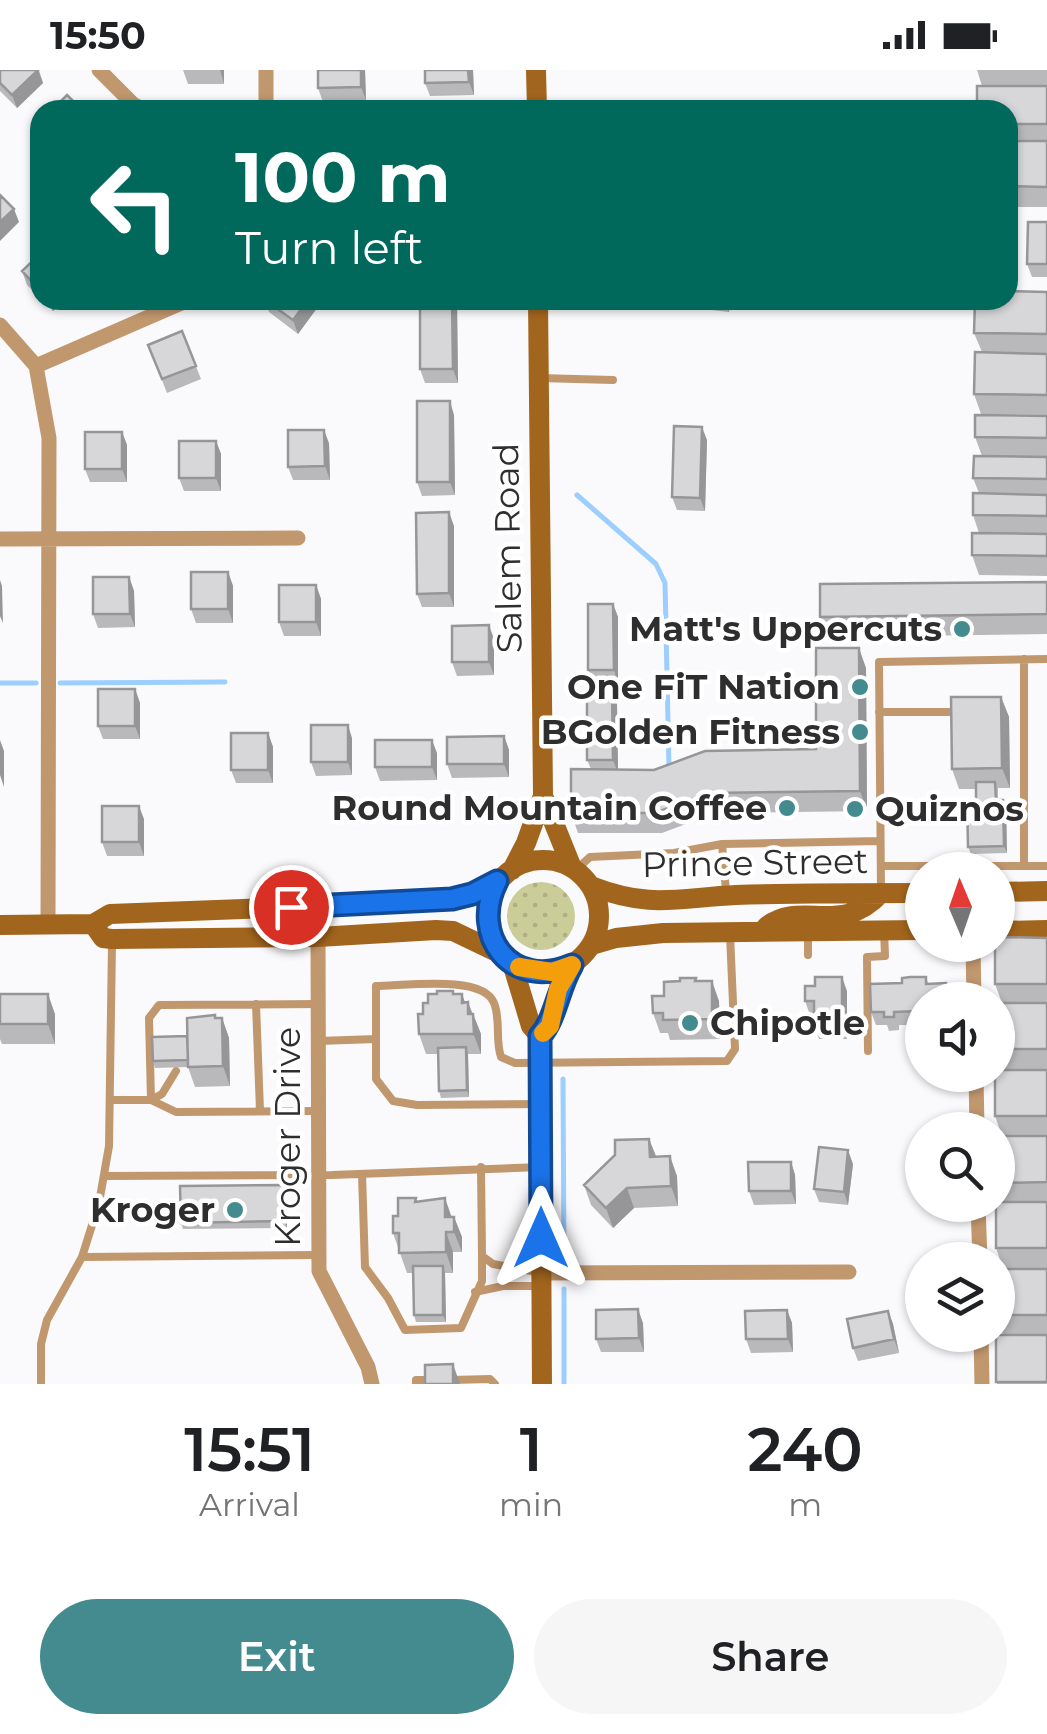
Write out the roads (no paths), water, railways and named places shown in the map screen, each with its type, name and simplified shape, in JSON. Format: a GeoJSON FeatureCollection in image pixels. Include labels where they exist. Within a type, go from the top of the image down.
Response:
{"type":"FeatureCollection","features":[{"type":"Feature","properties":{"kind":"main road"},"geometry":{"type":"LineString","coordinates":[[536,70],[537,100]]}},
{"type":"Feature","properties":{"kind":"main road","name":"Salem Road"},"geometry":{"type":"LineString","coordinates":[[504,875],[526,844],[543,796],[538,310]]}},
{"type":"Feature","properties":{"kind":"main road","name":"Salem Road"},"geometry":{"type":"LineString","coordinates":[[543,796],[580,874]]}},
{"type":"Feature","properties":{"kind":"main road"},"geometry":{"type":"LineString","coordinates":[[0,925],[93,924],[110,914],[452,899],[472,894],[504,875],[542,860],[580,874],[600,915],[592,945],[572,965],[558,989],[550,1026],[540,1036]]}},
{"type":"Feature","properties":{"kind":"main road","name":"Prince Street"},"geometry":{"type":"LineString","coordinates":[[580,874],[632,900],[652,902],[726,896],[905,892]]}},
{"type":"Feature","properties":{"kind":"main road"},"geometry":{"type":"LineString","coordinates":[[504,875],[488,904],[488,925],[506,958],[531,1026],[540,1036],[542,1384]]}},
{"type":"Feature","properties":{"kind":"main road"},"geometry":{"type":"LineString","coordinates":[[1015,892],[1047,891]]}},
{"type":"Feature","properties":{"kind":"main road"},"geometry":{"type":"LineString","coordinates":[[762,932],[778,919],[848,916],[866,909],[881,893]]}},
{"type":"Feature","properties":{"kind":"main road"},"geometry":{"type":"LineString","coordinates":[[112,939],[119,926],[132,922],[205,920],[224,910]]}},
{"type":"Feature","properties":{"kind":"main road"},"geometry":{"type":"LineString","coordinates":[[93,924],[103,938],[112,939],[453,932],[541,972],[572,965]]}},
{"type":"Feature","properties":{"kind":"main road","name":"Prince Street"},"geometry":{"type":"LineString","coordinates":[[592,945],[642,934],[905,930]]}},
{"type":"Feature","properties":{"kind":"main road"},"geometry":{"type":"LineString","coordinates":[[1015,931],[1047,930]]}},
{"type":"Feature","properties":{"kind":"street"},"geometry":{"type":"LineString","coordinates":[[99,70],[128,100]]}},
{"type":"Feature","properties":{"kind":"street"},"geometry":{"type":"LineString","coordinates":[[266,70],[266,100]]}},
{"type":"Feature","properties":{"kind":"street"},"geometry":{"type":"LineString","coordinates":[[36,366],[165,310]]}},
{"type":"Feature","properties":{"kind":"street"},"geometry":{"type":"LineString","coordinates":[[0,325],[36,366],[48,438],[48,925]]}},
{"type":"Feature","properties":{"kind":"street"},"geometry":{"type":"LineString","coordinates":[[0,539],[298,538]]}},
{"type":"Feature","properties":{"kind":"street","name":"Kroger Drive"},"geometry":{"type":"LineString","coordinates":[[318,937],[319,1271],[368,1367],[372,1384]]}},
{"type":"Feature","properties":{"kind":"street"},"geometry":{"type":"LineString","coordinates":[[541,1279],[848,1272]]}},
{"type":"Feature","properties":{"kind":"street"},"geometry":{"type":"LineString","coordinates":[[981,1352],[982,1384]]}},
{"type":"Feature","properties":{"kind":"lane"},"geometry":{"type":"LineString","coordinates":[[539,378],[613,380]]}},
{"type":"Feature","properties":{"kind":"lane"},"geometry":{"type":"LineString","coordinates":[[1024,659],[1024,866]]}},
{"type":"Feature","properties":{"kind":"lane"},"geometry":{"type":"LineString","coordinates":[[881,893],[879,662],[1047,659]]}},
{"type":"Feature","properties":{"kind":"lane"},"geometry":{"type":"LineString","coordinates":[[1006,711],[1024,711]]}},
{"type":"Feature","properties":{"kind":"lane"},"geometry":{"type":"LineString","coordinates":[[879,712],[970,712]]}},
{"type":"Feature","properties":{"kind":"lane"},"geometry":{"type":"LineString","coordinates":[[580,874],[590,857],[674,853],[722,844],[880,840]]}},
{"type":"Feature","properties":{"kind":"lane"},"geometry":{"type":"LineString","coordinates":[[722,844],[726,896]]}},
{"type":"Feature","properties":{"kind":"lane"},"geometry":{"type":"LineString","coordinates":[[880,866],[1047,866]]}},
{"type":"Feature","properties":{"kind":"lane"},"geometry":{"type":"LineString","coordinates":[[884,930],[885,956]]}},
{"type":"Feature","properties":{"kind":"lane"},"geometry":{"type":"LineString","coordinates":[[540,1104],[417,1105],[393,1101],[376,1079],[376,986],[468,985],[485,991],[494,1002],[497,1048],[501,1057],[515,1064],[727,1061],[735,1049],[730,932]]}},
{"type":"Feature","properties":{"kind":"lane"},"geometry":{"type":"LineString","coordinates":[[808,932],[808,956]]}},
{"type":"Feature","properties":{"kind":"lane"},"geometry":{"type":"LineString","coordinates":[[41,1384],[40,1344],[47,1320],[82,1257],[105,1176],[112,939]]}},
{"type":"Feature","properties":{"kind":"lane"},"geometry":{"type":"LineString","coordinates":[[868,1052],[868,957],[897,956]]}},
{"type":"Feature","properties":{"kind":"lane"},"geometry":{"type":"LineString","coordinates":[[256,1004],[260,1111]]}},
{"type":"Feature","properties":{"kind":"lane"},"geometry":{"type":"LineString","coordinates":[[151,1100],[149,1018],[159,1005],[318,1004]]}},
{"type":"Feature","properties":{"kind":"lane"},"geometry":{"type":"LineString","coordinates":[[318,1040],[376,1040]]}},
{"type":"Feature","properties":{"kind":"lane"},"geometry":{"type":"LineString","coordinates":[[151,1100],[162,1094],[176,1071]]}},
{"type":"Feature","properties":{"kind":"lane"},"geometry":{"type":"LineString","coordinates":[[110,1100],[151,1100],[173,1112],[316,1111]]}},
{"type":"Feature","properties":{"kind":"lane"},"geometry":{"type":"LineString","coordinates":[[105,1176],[317,1175],[541,1167]]}},
{"type":"Feature","properties":{"kind":"lane"},"geometry":{"type":"LineString","coordinates":[[362,1174],[365,1267],[405,1330],[461,1328],[482,1281],[480,1168]]}},
{"type":"Feature","properties":{"kind":"lane"},"geometry":{"type":"LineString","coordinates":[[82,1257],[318,1255]]}},
{"type":"Feature","properties":{"kind":"lane"},"geometry":{"type":"LineString","coordinates":[[482,1256],[494,1264],[541,1279]]}},
{"type":"Feature","properties":{"kind":"lane"},"geometry":{"type":"LineString","coordinates":[[475,1292],[541,1279]]}},
{"type":"Feature","properties":{"kind":"lane"},"geometry":{"type":"LineString","coordinates":[[416,1384],[416,1380],[490,1380],[495,1384]]}},
{"type":"Feature","properties":{"kind":"waterway"},"geometry":{"type":"LineString","coordinates":[[577,495],[656,564],[665,583],[669,768]]}},
{"type":"Feature","properties":{"kind":"waterway"},"geometry":{"type":"LineString","coordinates":[[60,683],[225,682]]}},
{"type":"Feature","properties":{"kind":"waterway"},"geometry":{"type":"LineString","coordinates":[[0,683],[36,683]]}},
{"type":"Feature","properties":{"kind":"waterway"},"geometry":{"type":"LineString","coordinates":[[563,1079],[564,1259]]}},
{"type":"Feature","properties":{"kind":"waterway"},"geometry":{"type":"LineString","coordinates":[[564,1289],[564,1384]]}},
{"type":"Feature","properties":{"kind":"place","name":"Matt's Uppercuts"},"geometry":{"type":"Point","coordinates":[962,629]}},
{"type":"Feature","properties":{"kind":"place","name":"One FiT Nation"},"geometry":{"type":"Point","coordinates":[860,687]}},
{"type":"Feature","properties":{"kind":"place","name":"BGolden Fitness"},"geometry":{"type":"Point","coordinates":[860,732]}},
{"type":"Feature","properties":{"kind":"place","name":"Round Mountain Coffee"},"geometry":{"type":"Point","coordinates":[787,808]}},
{"type":"Feature","properties":{"kind":"place","name":"Quiznos"},"geometry":{"type":"Point","coordinates":[855,809]}},
{"type":"Feature","properties":{"kind":"place","name":"Chipotle"},"geometry":{"type":"Point","coordinates":[690,1023]}},
{"type":"Feature","properties":{"kind":"place","name":"Kroger"},"geometry":{"type":"Point","coordinates":[235,1210]}}]}
